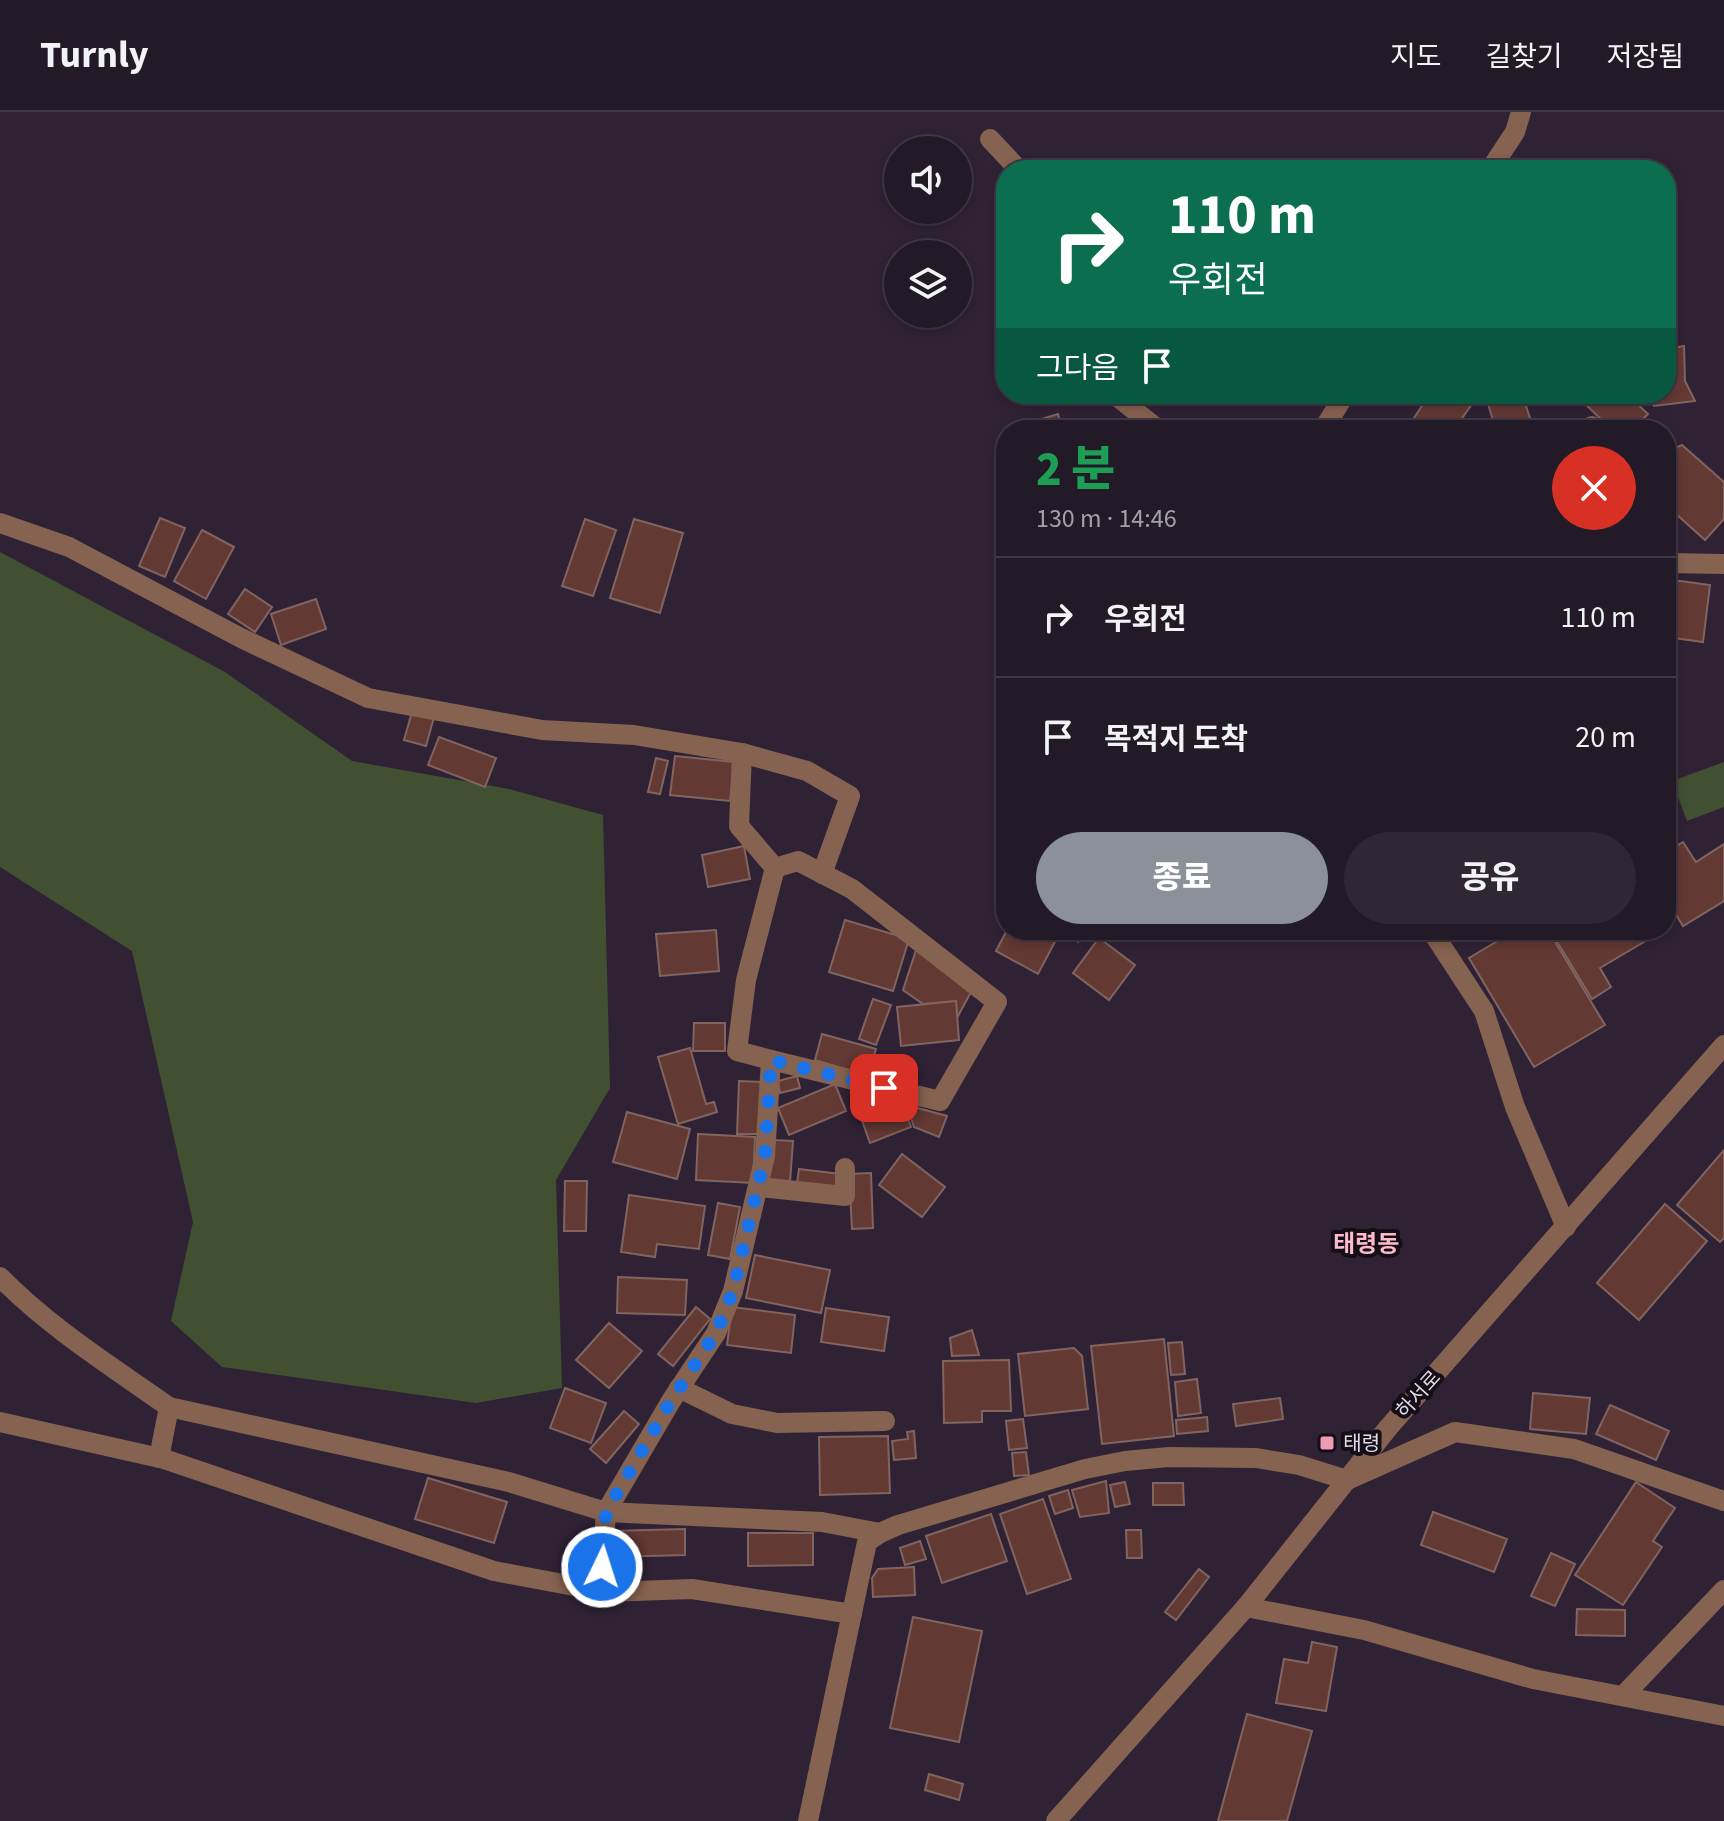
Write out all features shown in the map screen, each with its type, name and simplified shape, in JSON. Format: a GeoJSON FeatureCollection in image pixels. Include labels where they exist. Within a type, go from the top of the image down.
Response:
{"type":"FeatureCollection","features":[{"type":"Feature","properties":{"kind":"street"},"geometry":{"type":"LineString","coordinates":[[1497,160],[1515,132],[1521,112]]}},
{"type":"Feature","properties":{"kind":"street"},"geometry":{"type":"LineString","coordinates":[[990,139],[1010,160]]}},
{"type":"Feature","properties":{"kind":"street"},"geometry":{"type":"LineString","coordinates":[[1126,404],[1146,420]]}},
{"type":"Feature","properties":{"kind":"street"},"geometry":{"type":"LineString","coordinates":[[0,523],[69,547],[241,638],[368,698],[542,730],[634,735],[742,753],[807,771],[850,796],[822,874]]}},
{"type":"Feature","properties":{"kind":"street"},"geometry":{"type":"LineString","coordinates":[[1676,563],[1724,564]]}},
{"type":"Feature","properties":{"kind":"street"},"geometry":{"type":"LineString","coordinates":[[742,753],[739,826],[775,868]]}},
{"type":"Feature","properties":{"kind":"street"},"geometry":{"type":"LineString","coordinates":[[798,861],[852,889],[997,1002],[940,1101],[737,1051],[746,980],[775,868],[798,861]]}},
{"type":"Feature","properties":{"kind":"street"},"geometry":{"type":"LineString","coordinates":[[1438,940],[1484,1011],[1515,1107],[1566,1227]]}},
{"type":"Feature","properties":{"kind":"street","name":"하서로"},"geometry":{"type":"LineString","coordinates":[[1056,1821],[1246,1607],[1388,1428],[1724,1045]]}},
{"type":"Feature","properties":{"kind":"street"},"geometry":{"type":"LineString","coordinates":[[606,1592],[602,1567],[606,1512],[679,1388],[716,1333],[733,1291],[765,1156],[771,1060]]}},
{"type":"Feature","properties":{"kind":"street"},"geometry":{"type":"LineString","coordinates":[[759,1187],[845,1196],[845,1168]]}},
{"type":"Feature","properties":{"kind":"street"},"geometry":{"type":"LineString","coordinates":[[0,1277],[29,1307],[55,1327],[169,1407],[509,1482],[606,1512],[822,1522],[880,1533]]}},
{"type":"Feature","properties":{"kind":"street"},"geometry":{"type":"LineString","coordinates":[[679,1388],[732,1414],[777,1423],[885,1421]]}},
{"type":"Feature","properties":{"kind":"street"},"geometry":{"type":"LineString","coordinates":[[159,1458],[169,1407]]}},
{"type":"Feature","properties":{"kind":"street"},"geometry":{"type":"LineString","coordinates":[[0,1422],[159,1458],[494,1571],[606,1592],[692,1589],[852,1614]]}},
{"type":"Feature","properties":{"kind":"street"},"geometry":{"type":"LineString","coordinates":[[808,1821],[867,1542],[880,1533],[1085,1469],[1125,1461],[1169,1457],[1256,1458],[1299,1465],[1347,1480],[1455,1432],[1574,1449],[1724,1501]]}},
{"type":"Feature","properties":{"kind":"street"},"geometry":{"type":"LineString","coordinates":[[1623,1696],[1724,1590]]}},
{"type":"Feature","properties":{"kind":"street"},"geometry":{"type":"LineString","coordinates":[[1246,1607],[1364,1630],[1533,1679],[1724,1716]]}},
{"type":"Feature","properties":{"kind":"green space"},"geometry":{"type":"Polygon","coordinates":[[[0,552],[225,672],[352,761],[509,789],[603,815],[610,1088],[556,1180],[562,1388],[476,1403],[222,1367],[171,1321],[193,1222],[132,951],[0,867],[0,552]]]}},
{"type":"Feature","properties":{"kind":"green space"},"geometry":{"type":"Polygon","coordinates":[[[1724,762],[1724,807],[1687,821],[1676,792],[1676,780],[1724,762]]]}},
{"type":"Feature","properties":{"kind":"building"},"geometry":{"type":"Polygon","coordinates":[[[1684,346],[1685,381],[1695,401],[1676,403],[1676,347],[1684,346]]]}},
{"type":"Feature","properties":{"kind":"building"},"geometry":{"type":"Polygon","coordinates":[[[1423,404],[1472,404],[1461,420],[1413,420],[1423,404]]]}},
{"type":"Feature","properties":{"kind":"building"},"geometry":{"type":"Polygon","coordinates":[[[1488,404],[1525,404],[1531,420],[1493,420],[1488,404]]]}},
{"type":"Feature","properties":{"kind":"building"},"geometry":{"type":"Polygon","coordinates":[[[1585,404],[1638,404],[1648,414],[1642,420],[1602,420],[1585,404]]]}},
{"type":"Feature","properties":{"kind":"building"},"geometry":{"type":"Polygon","coordinates":[[[1058,414],[1060,420],[1038,420],[1058,414]]]}},
{"type":"Feature","properties":{"kind":"building"},"geometry":{"type":"Polygon","coordinates":[[[1682,445],[1724,482],[1724,519],[1705,540],[1676,514],[1676,448],[1682,445]]]}},
{"type":"Feature","properties":{"kind":"building"},"geometry":{"type":"Polygon","coordinates":[[[160,518],[185,528],[165,577],[139,566],[160,518]]]}},
{"type":"Feature","properties":{"kind":"building"},"geometry":{"type":"Polygon","coordinates":[[[585,519],[616,530],[593,596],[562,586],[585,519]]]}},
{"type":"Feature","properties":{"kind":"building"},"geometry":{"type":"Polygon","coordinates":[[[634,519],[683,533],[660,613],[610,598],[634,519]]]}},
{"type":"Feature","properties":{"kind":"building"},"geometry":{"type":"Polygon","coordinates":[[[202,530],[234,547],[206,599],[174,581],[202,530]]]}},
{"type":"Feature","properties":{"kind":"building"},"geometry":{"type":"Polygon","coordinates":[[[1676,580],[1710,585],[1703,642],[1676,638],[1676,580]]]}},
{"type":"Feature","properties":{"kind":"building"},"geometry":{"type":"Polygon","coordinates":[[[245,589],[272,607],[255,632],[228,614],[245,589]]]}},
{"type":"Feature","properties":{"kind":"building"},"geometry":{"type":"Polygon","coordinates":[[[316,599],[326,629],[281,645],[271,614],[316,599]]]}},
{"type":"Feature","properties":{"kind":"building"},"geometry":{"type":"Polygon","coordinates":[[[412,712],[434,717],[426,746],[404,740],[412,712]]]}},
{"type":"Feature","properties":{"kind":"building"},"geometry":{"type":"Polygon","coordinates":[[[439,737],[496,758],[485,787],[428,765],[439,737]]]}},
{"type":"Feature","properties":{"kind":"building"},"geometry":{"type":"Polygon","coordinates":[[[675,756],[734,762],[730,801],[670,795],[675,756]]]}},
{"type":"Feature","properties":{"kind":"building"},"geometry":{"type":"Polygon","coordinates":[[[656,758],[668,761],[660,794],[648,792],[656,758]]]}},
{"type":"Feature","properties":{"kind":"building"},"geometry":{"type":"Polygon","coordinates":[[[1683,842],[1696,862],[1724,844],[1724,901],[1683,926],[1676,914],[1676,846],[1683,842]]]}},
{"type":"Feature","properties":{"kind":"building"},"geometry":{"type":"Polygon","coordinates":[[[744,846],[750,879],[708,887],[702,855],[744,846]]]}},
{"type":"Feature","properties":{"kind":"building"},"geometry":{"type":"Polygon","coordinates":[[[845,920],[909,939],[893,991],[829,972],[845,920]]]}},
{"type":"Feature","properties":{"kind":"building"},"geometry":{"type":"Polygon","coordinates":[[[716,930],[719,971],[660,976],[656,934],[716,930]]]}},
{"type":"Feature","properties":{"kind":"building"},"geometry":{"type":"Polygon","coordinates":[[[1002,940],[1056,940],[1038,974],[996,951],[1002,940]]]}},
{"type":"Feature","properties":{"kind":"building"},"geometry":{"type":"Polygon","coordinates":[[[1098,940],[1135,965],[1109,1000],[1073,973],[1098,940]]]}},
{"type":"Feature","properties":{"kind":"building"},"geometry":{"type":"Polygon","coordinates":[[[1499,940],[1554,940],[1605,1025],[1534,1067],[1469,958],[1499,940]]]}},
{"type":"Feature","properties":{"kind":"building"},"geometry":{"type":"Polygon","coordinates":[[[1556,940],[1647,940],[1600,968],[1611,987],[1592,999],[1556,940]]]}},
{"type":"Feature","properties":{"kind":"building"},"geometry":{"type":"Polygon","coordinates":[[[916,950],[972,990],[957,1018],[956,1001],[923,1004],[903,990],[916,950]]]}},
{"type":"Feature","properties":{"kind":"building"},"geometry":{"type":"Polygon","coordinates":[[[873,999],[891,1005],[876,1045],[859,1039],[873,999]]]}},
{"type":"Feature","properties":{"kind":"building"},"geometry":{"type":"Polygon","coordinates":[[[956,1001],[959,1040],[901,1046],[897,1007],[956,1001]]]}},
{"type":"Feature","properties":{"kind":"building"},"geometry":{"type":"Polygon","coordinates":[[[694,1023],[725,1023],[725,1051],[693,1051],[694,1023]]]}},
{"type":"Feature","properties":{"kind":"building"},"geometry":{"type":"Polygon","coordinates":[[[822,1034],[876,1049],[868,1076],[815,1060],[822,1034]]]}},
{"type":"Feature","properties":{"kind":"building"},"geometry":{"type":"Polygon","coordinates":[[[690,1048],[706,1104],[714,1102],[717,1112],[678,1124],[658,1057],[690,1048]]]}},
{"type":"Feature","properties":{"kind":"building"},"geometry":{"type":"Polygon","coordinates":[[[797,1076],[800,1088],[780,1093],[778,1081],[797,1076]]]}},
{"type":"Feature","properties":{"kind":"building"},"geometry":{"type":"Polygon","coordinates":[[[739,1081],[762,1082],[761,1134],[737,1134],[739,1081]]]}},
{"type":"Feature","properties":{"kind":"building"},"geometry":{"type":"Polygon","coordinates":[[[835,1084],[846,1111],[789,1135],[778,1108],[835,1084]]]}},
{"type":"Feature","properties":{"kind":"building"},"geometry":{"type":"Polygon","coordinates":[[[901,1100],[911,1127],[870,1143],[860,1115],[901,1100]]]}},
{"type":"Feature","properties":{"kind":"building"},"geometry":{"type":"Polygon","coordinates":[[[907,1105],[947,1116],[939,1137],[914,1127],[907,1105]]]}},
{"type":"Feature","properties":{"kind":"building"},"geometry":{"type":"Polygon","coordinates":[[[627,1112],[690,1129],[677,1179],[613,1162],[627,1112]]]}},
{"type":"Feature","properties":{"kind":"building"},"geometry":{"type":"Polygon","coordinates":[[[698,1134],[755,1137],[753,1183],[696,1180],[698,1134]]]}},
{"type":"Feature","properties":{"kind":"building"},"geometry":{"type":"Polygon","coordinates":[[[772,1140],[793,1141],[790,1182],[769,1181],[772,1140]]]}},
{"type":"Feature","properties":{"kind":"building"},"geometry":{"type":"Polygon","coordinates":[[[1724,1150],[1724,1238],[1720,1242],[1677,1205],[1724,1150]]]}},
{"type":"Feature","properties":{"kind":"building"},"geometry":{"type":"Polygon","coordinates":[[[902,1154],[945,1187],[922,1217],[879,1185],[902,1154]]]}},
{"type":"Feature","properties":{"kind":"building"},"geometry":{"type":"Polygon","coordinates":[[[799,1169],[840,1174],[839,1189],[797,1184],[799,1169]]]}},
{"type":"Feature","properties":{"kind":"building"},"geometry":{"type":"Polygon","coordinates":[[[871,1173],[873,1228],[852,1229],[849,1174],[871,1173]]]}},
{"type":"Feature","properties":{"kind":"building"},"geometry":{"type":"Polygon","coordinates":[[[565,1181],[587,1181],[586,1231],[564,1231],[565,1181]]]}},
{"type":"Feature","properties":{"kind":"building"},"geometry":{"type":"Polygon","coordinates":[[[629,1195],[705,1206],[699,1249],[657,1244],[655,1257],[621,1252],[629,1195]]]}},
{"type":"Feature","properties":{"kind":"building"},"geometry":{"type":"Polygon","coordinates":[[[718,1203],[740,1207],[730,1259],[708,1255],[718,1203]]]}},
{"type":"Feature","properties":{"kind":"building"},"geometry":{"type":"Polygon","coordinates":[[[1665,1204],[1707,1241],[1639,1320],[1597,1283],[1665,1204]]]}},
{"type":"Feature","properties":{"kind":"building"},"geometry":{"type":"Polygon","coordinates":[[[755,1255],[830,1270],[821,1313],[746,1298],[755,1255]]]}},
{"type":"Feature","properties":{"kind":"building"},"geometry":{"type":"Polygon","coordinates":[[[618,1277],[687,1280],[685,1315],[617,1313],[618,1277]]]}},
{"type":"Feature","properties":{"kind":"building"},"geometry":{"type":"Polygon","coordinates":[[[696,1307],[710,1319],[673,1366],[658,1354],[696,1307]]]}},
{"type":"Feature","properties":{"kind":"building"},"geometry":{"type":"Polygon","coordinates":[[[732,1307],[795,1315],[791,1353],[727,1345],[732,1307]]]}},
{"type":"Feature","properties":{"kind":"building"},"geometry":{"type":"Polygon","coordinates":[[[826,1308],[889,1317],[884,1351],[821,1342],[826,1308]]]}},
{"type":"Feature","properties":{"kind":"building"},"geometry":{"type":"Polygon","coordinates":[[[609,1323],[642,1351],[609,1388],[576,1360],[609,1323]]]}},
{"type":"Feature","properties":{"kind":"building"},"geometry":{"type":"Polygon","coordinates":[[[972,1330],[979,1355],[952,1356],[950,1338],[972,1330]]]}},
{"type":"Feature","properties":{"kind":"building"},"geometry":{"type":"Polygon","coordinates":[[[1164,1339],[1174,1436],[1102,1444],[1091,1346],[1164,1339]]]}},
{"type":"Feature","properties":{"kind":"building"},"geometry":{"type":"Polygon","coordinates":[[[1182,1342],[1185,1374],[1171,1375],[1168,1343],[1182,1342]]]}},
{"type":"Feature","properties":{"kind":"building"},"geometry":{"type":"Polygon","coordinates":[[[1074,1348],[1082,1356],[1088,1409],[1025,1416],[1018,1354],[1074,1348]]]}},
{"type":"Feature","properties":{"kind":"building"},"geometry":{"type":"Polygon","coordinates":[[[1009,1360],[1011,1411],[982,1411],[982,1422],[944,1423],[943,1361],[1009,1360]]]}},
{"type":"Feature","properties":{"kind":"building"},"geometry":{"type":"Polygon","coordinates":[[[1197,1379],[1201,1413],[1178,1416],[1175,1382],[1197,1379]]]}},
{"type":"Feature","properties":{"kind":"building"},"geometry":{"type":"Polygon","coordinates":[[[565,1388],[606,1403],[591,1443],[550,1428],[565,1388]]]}},
{"type":"Feature","properties":{"kind":"building"},"geometry":{"type":"Polygon","coordinates":[[[1533,1393],[1590,1398],[1586,1434],[1530,1429],[1533,1393]]]}},
{"type":"Feature","properties":{"kind":"building"},"geometry":{"type":"Polygon","coordinates":[[[1280,1398],[1283,1419],[1236,1426],[1233,1404],[1280,1398]]]}},
{"type":"Feature","properties":{"kind":"building"},"geometry":{"type":"Polygon","coordinates":[[[1610,1405],[1669,1431],[1656,1460],[1596,1434],[1610,1405]]]}},
{"type":"Feature","properties":{"kind":"building"},"geometry":{"type":"Polygon","coordinates":[[[624,1411],[639,1424],[606,1463],[590,1449],[624,1411]]]}},
{"type":"Feature","properties":{"kind":"building"},"geometry":{"type":"Polygon","coordinates":[[[1207,1417],[1208,1431],[1177,1434],[1176,1420],[1207,1417]]]}},
{"type":"Feature","properties":{"kind":"building"},"geometry":{"type":"Polygon","coordinates":[[[1023,1419],[1027,1448],[1009,1450],[1006,1421],[1023,1419]]]}},
{"type":"Feature","properties":{"kind":"building"},"geometry":{"type":"Polygon","coordinates":[[[914,1431],[916,1458],[894,1460],[892,1441],[908,1439],[907,1432],[914,1431]]]}},
{"type":"Feature","properties":{"kind":"building"},"geometry":{"type":"Polygon","coordinates":[[[888,1436],[890,1493],[820,1495],[819,1437],[888,1436]]]}},
{"type":"Feature","properties":{"kind":"building"},"geometry":{"type":"Polygon","coordinates":[[[1026,1452],[1029,1475],[1014,1476],[1012,1453],[1026,1452]]]}},
{"type":"Feature","properties":{"kind":"building"},"geometry":{"type":"Polygon","coordinates":[[[428,1478],[507,1502],[494,1543],[415,1519],[428,1478]]]}},
{"type":"Feature","properties":{"kind":"building"},"geometry":{"type":"Polygon","coordinates":[[[1106,1481],[1109,1513],[1080,1517],[1072,1490],[1106,1481]]]}},
{"type":"Feature","properties":{"kind":"building"},"geometry":{"type":"Polygon","coordinates":[[[1125,1482],[1130,1504],[1115,1507],[1110,1485],[1125,1482]]]}},
{"type":"Feature","properties":{"kind":"building"},"geometry":{"type":"Polygon","coordinates":[[[1636,1482],[1675,1508],[1653,1541],[1662,1547],[1623,1605],[1575,1575],[1636,1482]]]}},
{"type":"Feature","properties":{"kind":"building"},"geometry":{"type":"Polygon","coordinates":[[[1153,1483],[1183,1483],[1184,1505],[1153,1505],[1153,1483]]]}},
{"type":"Feature","properties":{"kind":"building"},"geometry":{"type":"Polygon","coordinates":[[[1068,1490],[1073,1508],[1055,1514],[1049,1496],[1068,1490]]]}},
{"type":"Feature","properties":{"kind":"building"},"geometry":{"type":"Polygon","coordinates":[[[1043,1499],[1071,1579],[1027,1594],[1000,1514],[1043,1499]]]}},
{"type":"Feature","properties":{"kind":"building"},"geometry":{"type":"Polygon","coordinates":[[[1433,1512],[1507,1539],[1494,1572],[1421,1545],[1433,1512]]]}},
{"type":"Feature","properties":{"kind":"building"},"geometry":{"type":"Polygon","coordinates":[[[991,1514],[1007,1561],[942,1583],[926,1536],[991,1514]]]}},
{"type":"Feature","properties":{"kind":"building"},"geometry":{"type":"Polygon","coordinates":[[[685,1529],[685,1555],[611,1557],[611,1531],[685,1529]]]}},
{"type":"Feature","properties":{"kind":"building"},"geometry":{"type":"Polygon","coordinates":[[[1126,1530],[1141,1530],[1142,1558],[1127,1558],[1126,1530]]]}},
{"type":"Feature","properties":{"kind":"building"},"geometry":{"type":"Polygon","coordinates":[[[748,1533],[813,1533],[813,1565],[748,1566],[748,1533]]]}},
{"type":"Feature","properties":{"kind":"building"},"geometry":{"type":"Polygon","coordinates":[[[920,1541],[926,1559],[905,1565],[900,1548],[920,1541]]]}},
{"type":"Feature","properties":{"kind":"building"},"geometry":{"type":"Polygon","coordinates":[[[1551,1553],[1575,1564],[1555,1606],[1531,1596],[1551,1553]]]}},
{"type":"Feature","properties":{"kind":"building"},"geometry":{"type":"Polygon","coordinates":[[[914,1567],[915,1595],[873,1597],[872,1578],[878,1569],[914,1567]]]}},
{"type":"Feature","properties":{"kind":"building"},"geometry":{"type":"Polygon","coordinates":[[[1199,1569],[1209,1577],[1176,1620],[1165,1612],[1199,1569]]]}},
{"type":"Feature","properties":{"kind":"building"},"geometry":{"type":"Polygon","coordinates":[[[1577,1609],[1625,1610],[1625,1636],[1576,1635],[1577,1609]]]}},
{"type":"Feature","properties":{"kind":"building"},"geometry":{"type":"Polygon","coordinates":[[[913,1617],[982,1631],[959,1742],[890,1728],[913,1617]]]}},
{"type":"Feature","properties":{"kind":"building"},"geometry":{"type":"Polygon","coordinates":[[[1312,1642],[1337,1647],[1326,1711],[1276,1703],[1284,1659],[1308,1663],[1312,1642]]]}},
{"type":"Feature","properties":{"kind":"building"},"geometry":{"type":"Polygon","coordinates":[[[1247,1714],[1312,1731],[1287,1821],[1218,1821],[1247,1714]]]}},
{"type":"Feature","properties":{"kind":"building"},"geometry":{"type":"Polygon","coordinates":[[[929,1774],[963,1784],[959,1800],[925,1790],[929,1774]]]}},
{"type":"Feature","properties":{"kind":"place","name":"태령"},"geometry":{"type":"Point","coordinates":[1327,1443]}},
{"type":"Feature","properties":{"kind":"district","name":"태령동"},"geometry":{"type":"Point","coordinates":[1366,1244]}},
{"type":"Feature","properties":{"kind":"route"},"geometry":{"type":"LineString","coordinates":[[602,1567],[606,1512],[671,1401],[716,1333],[733,1291],[765,1156],[771,1060],[884,1088]]}}]}
